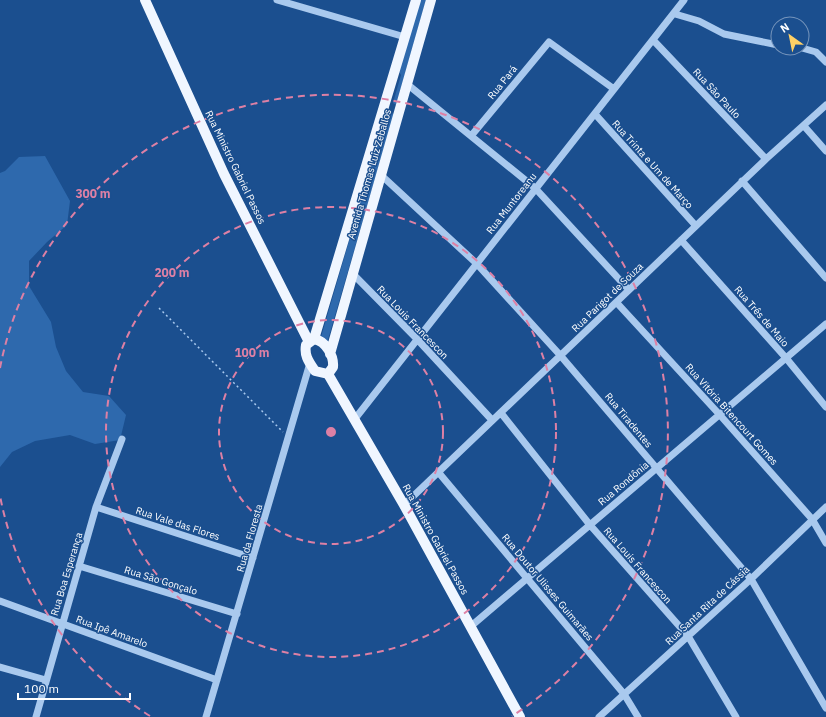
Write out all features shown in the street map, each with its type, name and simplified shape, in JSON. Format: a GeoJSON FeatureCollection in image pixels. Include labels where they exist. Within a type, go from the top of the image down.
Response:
{"type":"FeatureCollection","features":[{"type":"Feature","properties":{"kind":"main road","name":"Rua Ministro Gabriel Passos"},"geometry":{"type":"LineString","coordinates":[[145,0],[224,174],[312,340],[323,343],[330,354]]}},
{"type":"Feature","properties":{"kind":"main road","name":"Avenida Thomas Luiz Zeballos"},"geometry":{"type":"LineString","coordinates":[[312,340],[416,0]]}},
{"type":"Feature","properties":{"kind":"main road","name":"Avenida Thomas Luiz Zeballos"},"geometry":{"type":"LineString","coordinates":[[330,354],[431,0]]}},
{"type":"Feature","properties":{"kind":"main road"},"geometry":{"type":"LineString","coordinates":[[385,105],[400,111]]}},
{"type":"Feature","properties":{"kind":"main road","name":"Rua Ministro Gabriel Passos"},"geometry":{"type":"LineString","coordinates":[[310,363],[305,352],[306,345],[312,340]]}},
{"type":"Feature","properties":{"kind":"main road"},"geometry":{"type":"LineString","coordinates":[[310,363],[316,371],[328,374],[333,368],[330,354]]}},
{"type":"Feature","properties":{"kind":"main road","name":"Rua Ministro Gabriel Passos"},"geometry":{"type":"LineString","coordinates":[[328,374],[404,505],[520,717]]}},
{"type":"Feature","properties":{"kind":"street"},"geometry":{"type":"LineString","coordinates":[[277,0],[405,37]]}},
{"type":"Feature","properties":{"kind":"street","name":"Rua Muntoreanu"},"geometry":{"type":"LineString","coordinates":[[354,420],[534,188],[654,41],[684,0]]}},
{"type":"Feature","properties":{"kind":"street"},"geometry":{"type":"LineString","coordinates":[[675,14],[699,21],[724,34],[770,43]]}},
{"type":"Feature","properties":{"kind":"street","name":"Rua São Paulo"},"geometry":{"type":"LineString","coordinates":[[654,41],[766,159]]}},
{"type":"Feature","properties":{"kind":"street","name":"Rua Pará"},"geometry":{"type":"LineString","coordinates":[[471,136],[549,42],[614,89]]}},
{"type":"Feature","properties":{"kind":"street"},"geometry":{"type":"LineString","coordinates":[[810,50],[816,52],[826,62]]}},
{"type":"Feature","properties":{"kind":"street"},"geometry":{"type":"LineString","coordinates":[[407,84],[534,188],[629,290]]}},
{"type":"Feature","properties":{"kind":"street","name":"Rua Parigot de Souza"},"geometry":{"type":"LineString","coordinates":[[404,505],[560,355],[617,303],[742,181],[826,105]]}},
{"type":"Feature","properties":{"kind":"street","name":"Rua Trinta e Um de Março"},"geometry":{"type":"LineString","coordinates":[[595,114],[696,226]]}},
{"type":"Feature","properties":{"kind":"street"},"geometry":{"type":"LineString","coordinates":[[804,126],[826,151]]}},
{"type":"Feature","properties":{"kind":"street","name":"Rua Tiradentes"},"geometry":{"type":"LineString","coordinates":[[381,175],[476,263],[560,355],[751,579],[826,708]]}},
{"type":"Feature","properties":{"kind":"street"},"geometry":{"type":"LineString","coordinates":[[742,181],[826,278]]}},
{"type":"Feature","properties":{"kind":"street","name":"Rua Três de Maio"},"geometry":{"type":"LineString","coordinates":[[682,240],[786,358],[826,407]]}},
{"type":"Feature","properties":{"kind":"street","name":"Rua Louis Francescon"},"geometry":{"type":"LineString","coordinates":[[352,273],[417,339],[492,420]]}},
{"type":"Feature","properties":{"kind":"street","name":"Rua Vitória Bitencourt Gomes"},"geometry":{"type":"LineString","coordinates":[[617,303],[719,414],[812,519],[826,543]]}},
{"type":"Feature","properties":{"kind":"street","name":"Rua Rondônia"},"geometry":{"type":"LineString","coordinates":[[470,627],[826,324]]}},
{"type":"Feature","properties":{"kind":"street","name":"Rua da Floresta"},"geometry":{"type":"LineString","coordinates":[[206,717],[310,363]]}},
{"type":"Feature","properties":{"kind":"street","name":"Rua Louis Francescon"},"geometry":{"type":"LineString","coordinates":[[501,413],[590,525],[688,636],[736,717]]}},
{"type":"Feature","properties":{"kind":"street","name":"Rua Boa Esperança"},"geometry":{"type":"LineString","coordinates":[[36,717],[96,507],[122,439]]}},
{"type":"Feature","properties":{"kind":"street","name":"Rua Doutor Ulisses Guimarães"},"geometry":{"type":"LineString","coordinates":[[439,473],[624,694],[638,717]]}},
{"type":"Feature","properties":{"kind":"street","name":"Rua Vale das Flores"},"geometry":{"type":"LineString","coordinates":[[96,507],[253,558]]}},
{"type":"Feature","properties":{"kind":"street","name":"Rua Santa Rita de Cássia"},"geometry":{"type":"LineString","coordinates":[[599,717],[751,579],[826,507]]}},
{"type":"Feature","properties":{"kind":"street","name":"Rua São Gonçalo"},"geometry":{"type":"LineString","coordinates":[[79,566],[237,614]]}},
{"type":"Feature","properties":{"kind":"street","name":"Rua Ipê Amarelo"},"geometry":{"type":"LineString","coordinates":[[0,601],[217,680]]}},
{"type":"Feature","properties":{"kind":"street"},"geometry":{"type":"LineString","coordinates":[[0,667],[46,680]]}},
{"type":"Feature","properties":{"kind":"path"},"geometry":{"type":"LineString","coordinates":[[159,308],[288,438]]}},
{"type":"Feature","properties":{"kind":"shaded area"},"geometry":{"type":"Polygon","coordinates":[[[419,0],[426,0],[396,105],[393,103],[401,75],[399,72],[419,0]]]}},
{"type":"Feature","properties":{"kind":"shaded area"},"geometry":{"type":"Polygon","coordinates":[[[387,111],[394,114],[327,343],[321,337],[387,111]]]}},
{"type":"Feature","properties":{"kind":"shaded area"},"geometry":{"type":"Polygon","coordinates":[[[45,156],[70,201],[67,225],[47,242],[29,261],[29,286],[51,322],[56,347],[66,371],[83,392],[109,396],[126,415],[120,440],[95,444],[70,435],[35,441],[12,452],[0,467],[0,173],[5,171],[19,157],[45,156]]]}}]}
